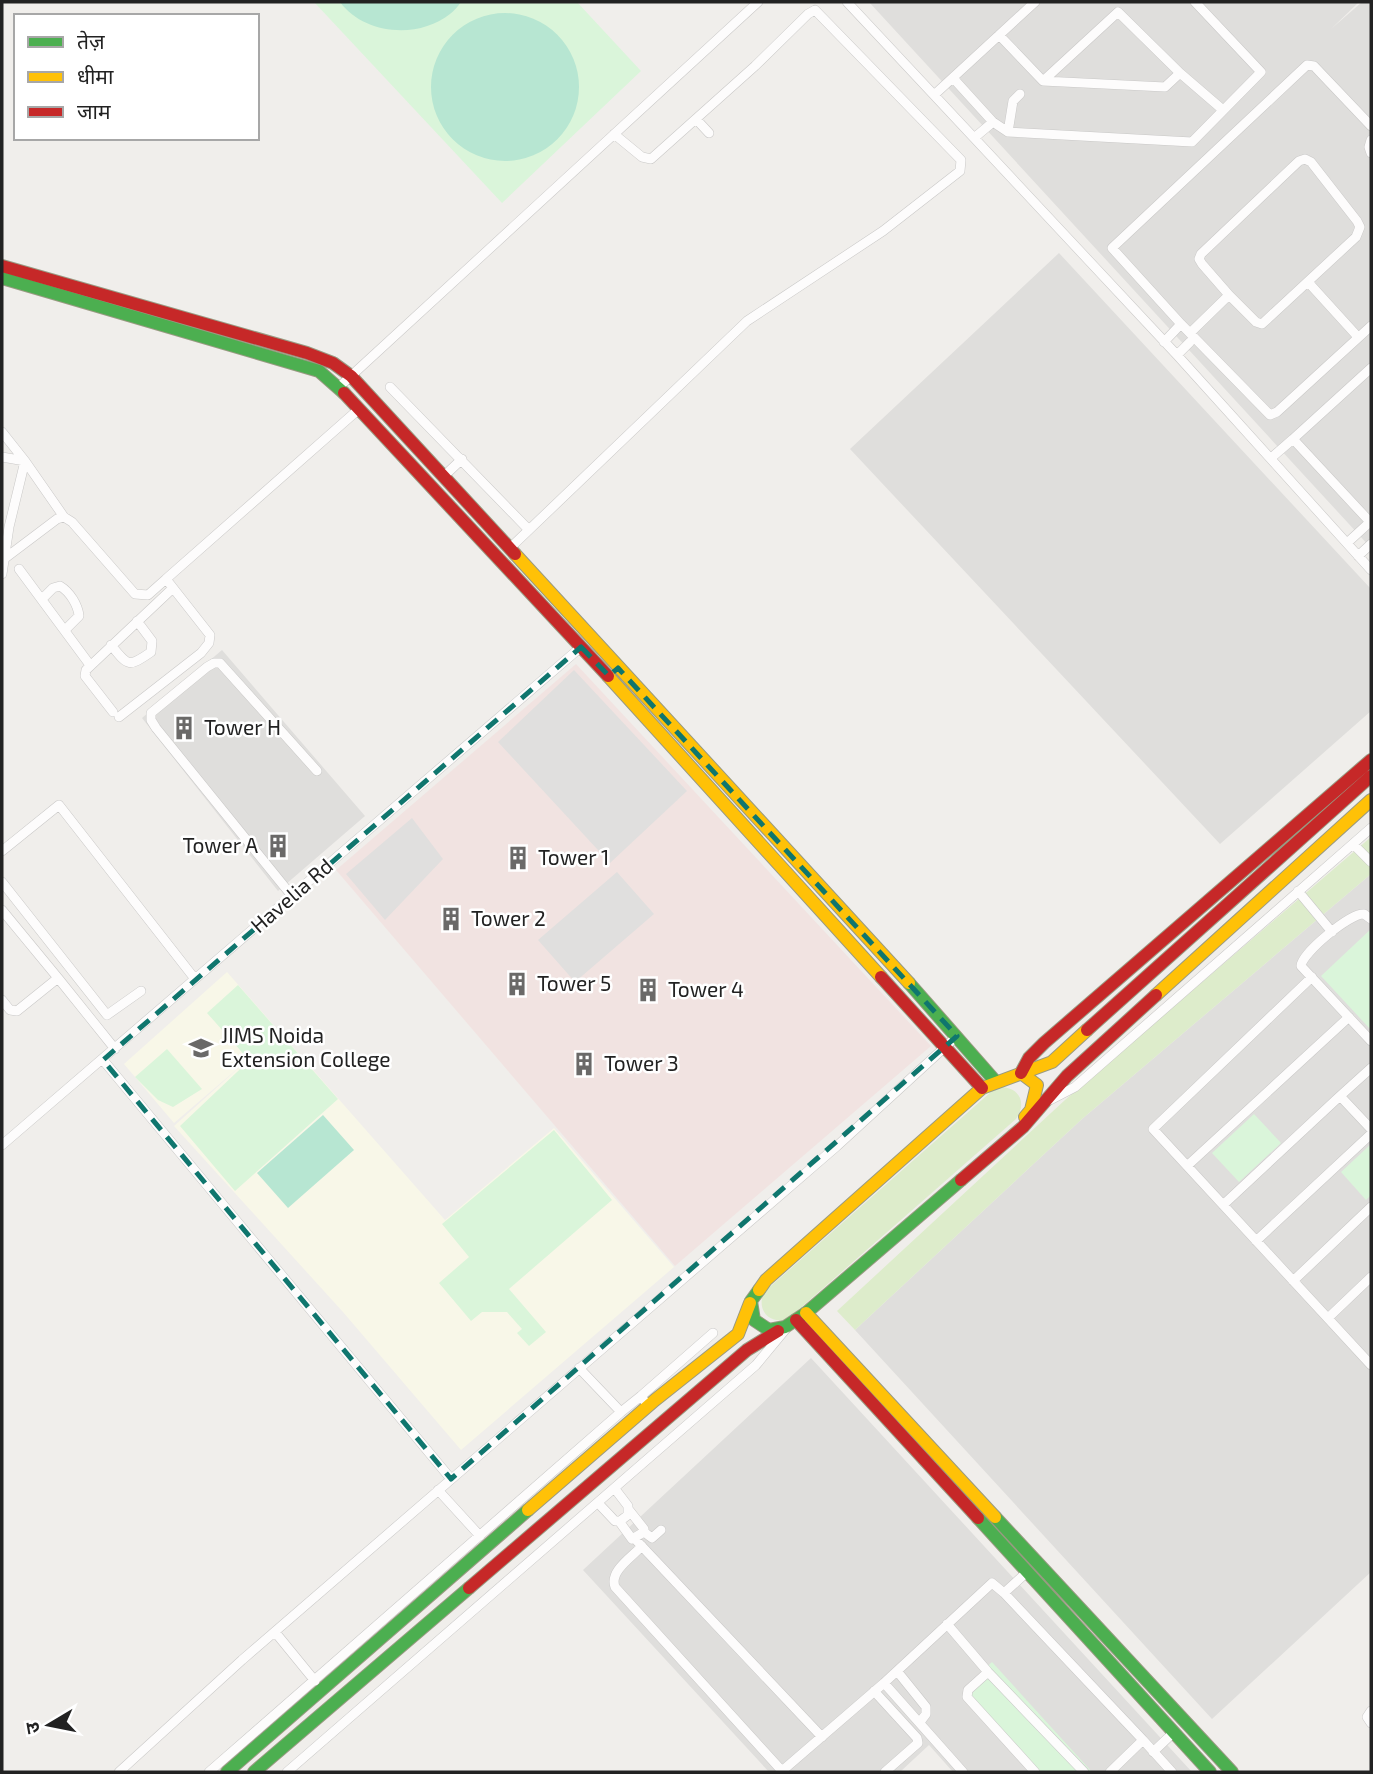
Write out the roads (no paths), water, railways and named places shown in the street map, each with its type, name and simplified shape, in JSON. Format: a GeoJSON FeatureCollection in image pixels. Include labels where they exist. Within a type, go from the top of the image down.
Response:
{"type":"FeatureCollection","features":[{"type":"Feature","properties":{"kind":"street"},"geometry":{"type":"LineString","coordinates":[[339,387],[758,2]]}},
{"type":"Feature","properties":{"kind":"street"},"geometry":{"type":"LineString","coordinates":[[847,2],[1177,355],[1371,570]]}},
{"type":"Feature","properties":{"kind":"street"},"geometry":{"type":"LineString","coordinates":[[934,95],[1035,2]]}},
{"type":"Feature","properties":{"kind":"street"},"geometry":{"type":"LineString","coordinates":[[953,78],[992,122],[1008,132],[1192,142],[1261,72],[1195,2]]}},
{"type":"Feature","properties":{"kind":"street"},"geometry":{"type":"LineString","coordinates":[[509,549],[747,321],[883,231],[960,172],[961,160],[819,6],[651,159],[642,157],[614,134]]}},
{"type":"Feature","properties":{"kind":"street"},"geometry":{"type":"LineString","coordinates":[[1043,81],[1118,12],[1180,73],[1223,110]]}},
{"type":"Feature","properties":{"kind":"street"},"geometry":{"type":"LineString","coordinates":[[999,36],[1043,81],[1165,87],[1180,73]]}},
{"type":"Feature","properties":{"kind":"street"},"geometry":{"type":"LineString","coordinates":[[1371,126],[1314,66],[1305,66],[1113,245],[1113,249],[1190,337],[1270,415],[1371,326]]}},
{"type":"Feature","properties":{"kind":"street"},"geometry":{"type":"LineString","coordinates":[[1008,132],[1013,101],[1020,94]]}},
{"type":"Feature","properties":{"kind":"street"},"geometry":{"type":"LineString","coordinates":[[696,119],[709,133]]}},
{"type":"Feature","properties":{"kind":"street"},"geometry":{"type":"LineString","coordinates":[[974,138],[992,122]]}},
{"type":"Feature","properties":{"kind":"street"},"geometry":{"type":"LineString","coordinates":[[1371,140],[1368,146],[1371,153]]}},
{"type":"Feature","properties":{"kind":"street"},"geometry":{"type":"LineString","coordinates":[[1306,159],[1360,228],[1356,237],[1262,324],[1256,322],[1229,295],[1202,264],[1199,259],[1201,254],[1299,161],[1306,159]]}},
{"type":"Feature","properties":{"kind":"street"},"geometry":{"type":"LineString","coordinates":[[2,266],[307,353],[333,363],[351,376],[509,549],[613,672],[982,1088]]}},
{"type":"Feature","properties":{"kind":"street"},"geometry":{"type":"LineString","coordinates":[[2,278],[319,372],[339,387],[581,647],[613,672],[957,1036],[996,1082]]}},
{"type":"Feature","properties":{"kind":"street"},"geometry":{"type":"LineString","coordinates":[[1308,282],[1358,337]]}},
{"type":"Feature","properties":{"kind":"street"},"geometry":{"type":"LineString","coordinates":[[1177,355],[1229,295]]}},
{"type":"Feature","properties":{"kind":"street"},"geometry":{"type":"LineString","coordinates":[[1164,342],[1181,324]]}},
{"type":"Feature","properties":{"kind":"street"},"geometry":{"type":"LineString","coordinates":[[1271,458],[1371,368]]}},
{"type":"Feature","properties":{"kind":"street"},"geometry":{"type":"LineString","coordinates":[[390,387],[529,530]]}},
{"type":"Feature","properties":{"kind":"street"},"geometry":{"type":"LineString","coordinates":[[2,432],[64,517],[72,522],[135,594],[148,595],[359,409]]}},
{"type":"Feature","properties":{"kind":"street"},"geometry":{"type":"LineString","coordinates":[[1293,439],[1371,523],[1347,543]]}},
{"type":"Feature","properties":{"kind":"street"},"geometry":{"type":"LineString","coordinates":[[2,457],[25,461]]}},
{"type":"Feature","properties":{"kind":"street"},"geometry":{"type":"LineString","coordinates":[[443,477],[462,459]]}},
{"type":"Feature","properties":{"kind":"street"},"geometry":{"type":"LineString","coordinates":[[2,574],[5,526],[25,461]]}},
{"type":"Feature","properties":{"kind":"street"},"geometry":{"type":"LineString","coordinates":[[4,559],[57,519],[64,517]]}},
{"type":"Feature","properties":{"kind":"street"},"geometry":{"type":"LineString","coordinates":[[1358,556],[1371,544]]}},
{"type":"Feature","properties":{"kind":"street"},"geometry":{"type":"LineString","coordinates":[[19,569],[90,664]]}},
{"type":"Feature","properties":{"kind":"street"},"geometry":{"type":"LineString","coordinates":[[166,579],[210,635],[209,643],[201,653],[116,715],[86,676],[86,670],[173,588]]}},
{"type":"Feature","properties":{"kind":"street"},"geometry":{"type":"LineString","coordinates":[[42,599],[53,588],[60,586],[66,589],[79,609],[79,616],[65,630]]}},
{"type":"Feature","properties":{"kind":"street"},"geometry":{"type":"LineString","coordinates":[[111,645],[125,662],[130,664],[151,652],[152,641],[137,621]]}},
{"type":"Feature","properties":{"kind":"street","name":"Havelia Rd"},"geometry":{"type":"LineString","coordinates":[[4,1139],[116,1049],[581,647]]}},
{"type":"Feature","properties":{"kind":"street"},"geometry":{"type":"LineString","coordinates":[[292,896],[156,728],[151,720],[151,713],[207,667],[220,663],[317,771]]}},
{"type":"Feature","properties":{"kind":"street"},"geometry":{"type":"LineString","coordinates":[[1020,1073],[1029,1058],[1044,1043],[1371,760]]}},
{"type":"Feature","properties":{"kind":"street"},"geometry":{"type":"LineString","coordinates":[[209,1772],[621,1412],[644,1401],[738,1334],[751,1301],[766,1280],[982,1088],[1052,1062],[1371,776]]}},
{"type":"Feature","properties":{"kind":"street"},"geometry":{"type":"LineString","coordinates":[[287,1772],[756,1365],[795,1321],[1011,1137],[1046,1102],[1067,1076],[1371,800]]}},
{"type":"Feature","properties":{"kind":"street"},"geometry":{"type":"LineString","coordinates":[[2,850],[59,805],[195,979]]}},
{"type":"Feature","properties":{"kind":"street"},"geometry":{"type":"LineString","coordinates":[[1046,1102],[1075,1087],[1371,828]]}},
{"type":"Feature","properties":{"kind":"street"},"geometry":{"type":"LineString","coordinates":[[1353,844],[1371,862]]}},
{"type":"Feature","properties":{"kind":"street"},"geometry":{"type":"LineString","coordinates":[[2,882],[107,1015],[141,991]]}},
{"type":"Feature","properties":{"kind":"street"},"geometry":{"type":"LineString","coordinates":[[1298,891],[1332,932]]}},
{"type":"Feature","properties":{"kind":"street"},"geometry":{"type":"LineString","coordinates":[[2,910],[116,1049]]}},
{"type":"Feature","properties":{"kind":"street"},"geometry":{"type":"LineString","coordinates":[[1371,919],[1357,913],[1301,961],[1301,967],[1371,1041]]}},
{"type":"Feature","properties":{"kind":"street"},"geometry":{"type":"LineString","coordinates":[[1312,977],[1153,1129],[1369,1359]]}},
{"type":"Feature","properties":{"kind":"street"},"geometry":{"type":"LineString","coordinates":[[2,1000],[10,1010],[17,1011],[58,978]]}},
{"type":"Feature","properties":{"kind":"street"},"geometry":{"type":"LineString","coordinates":[[1186,1166],[1349,1017]]}},
{"type":"Feature","properties":{"kind":"street"},"geometry":{"type":"LineString","coordinates":[[119,1772],[275,1632],[837,1146],[957,1036]]}},
{"type":"Feature","properties":{"kind":"street"},"geometry":{"type":"LineString","coordinates":[[103,1060],[452,1479]]}},
{"type":"Feature","properties":{"kind":"street"},"geometry":{"type":"LineString","coordinates":[[1223,1205],[1371,1068]]}},
{"type":"Feature","properties":{"kind":"street"},"geometry":{"type":"LineString","coordinates":[[1011,1137],[1031,1110],[1036,1094],[1037,1085],[1020,1073]]}},
{"type":"Feature","properties":{"kind":"street"},"geometry":{"type":"LineString","coordinates":[[1256,1241],[1371,1131],[1340,1096]]}},
{"type":"Feature","properties":{"kind":"street"},"geometry":{"type":"LineString","coordinates":[[1293,1281],[1371,1208]]}},
{"type":"Feature","properties":{"kind":"street"},"geometry":{"type":"LineString","coordinates":[[1328,1318],[1371,1277]]}},
{"type":"Feature","properties":{"kind":"street"},"geometry":{"type":"LineString","coordinates":[[751,1301],[754,1320],[769,1330],[795,1321]]}},
{"type":"Feature","properties":{"kind":"street"},"geometry":{"type":"LineString","coordinates":[[254,1772],[747,1350],[795,1321]]}},
{"type":"Feature","properties":{"kind":"street"},"geometry":{"type":"LineString","coordinates":[[795,1321],[1210,1772]]}},
{"type":"Feature","properties":{"kind":"street"},"geometry":{"type":"LineString","coordinates":[[795,1321],[1233,1772]]}},
{"type":"Feature","properties":{"kind":"street"},"geometry":{"type":"LineString","coordinates":[[226,1772],[644,1401],[713,1333]]}},
{"type":"Feature","properties":{"kind":"street"},"geometry":{"type":"LineString","coordinates":[[579,1368],[621,1412]]}},
{"type":"Feature","properties":{"kind":"street"},"geometry":{"type":"LineString","coordinates":[[662,1421],[674,1437]]}},
{"type":"Feature","properties":{"kind":"street"},"geometry":{"type":"LineString","coordinates":[[615,1489],[644,1532],[652,1538],[661,1530]]}},
{"type":"Feature","properties":{"kind":"street"},"geometry":{"type":"LineString","coordinates":[[439,1490],[480,1536]]}},
{"type":"Feature","properties":{"kind":"street"},"geometry":{"type":"LineString","coordinates":[[598,1503],[611,1518],[619,1521],[632,1539],[639,1543],[822,1737]]}},
{"type":"Feature","properties":{"kind":"street"},"geometry":{"type":"LineString","coordinates":[[619,1521],[624,1519],[629,1510]]}},
{"type":"Feature","properties":{"kind":"street"},"geometry":{"type":"LineString","coordinates":[[644,1532],[639,1543],[615,1574],[612,1580],[615,1587],[782,1772],[884,1684],[992,1583],[1172,1772]]}},
{"type":"Feature","properties":{"kind":"street"},"geometry":{"type":"LineString","coordinates":[[1004,1593],[1026,1573]]}},
{"type":"Feature","properties":{"kind":"street"},"geometry":{"type":"LineString","coordinates":[[947,1624],[988,1672],[1084,1772]]}},
{"type":"Feature","properties":{"kind":"street"},"geometry":{"type":"LineString","coordinates":[[275,1632],[315,1681]]}},
{"type":"Feature","properties":{"kind":"street"},"geometry":{"type":"LineString","coordinates":[[897,1671],[926,1707],[926,1714],[920,1722]]}},
{"type":"Feature","properties":{"kind":"street"},"geometry":{"type":"LineString","coordinates":[[988,1672],[968,1690],[967,1697],[1035,1772]]}},
{"type":"Feature","properties":{"kind":"street"},"geometry":{"type":"LineString","coordinates":[[884,1684],[963,1772]]}},
{"type":"Feature","properties":{"kind":"street"},"geometry":{"type":"LineString","coordinates":[[874,1691],[917,1738],[918,1743],[885,1772]]}},
{"type":"Feature","properties":{"kind":"street"},"geometry":{"type":"LineString","coordinates":[[1371,1711],[1367,1717],[1371,1723]]}},
{"type":"Feature","properties":{"kind":"street"},"geometry":{"type":"LineString","coordinates":[[1153,1752],[1174,1733]]}},
{"type":"Feature","properties":{"kind":"street"},"geometry":{"type":"LineString","coordinates":[[1110,1772],[1143,1740]]}},
{"type":"Feature","properties":{"kind":"place","name":"Tower H"},"geometry":{"type":"Point","coordinates":[184,728]}},
{"type":"Feature","properties":{"kind":"place","name":"Tower A"},"geometry":{"type":"Point","coordinates":[278,846]}},
{"type":"Feature","properties":{"kind":"place","name":"Tower 1"},"geometry":{"type":"Point","coordinates":[518,858]}},
{"type":"Feature","properties":{"kind":"place","name":"Tower 2"},"geometry":{"type":"Point","coordinates":[451,919]}},
{"type":"Feature","properties":{"kind":"place","name":"Tower 5"},"geometry":{"type":"Point","coordinates":[517,984]}},
{"type":"Feature","properties":{"kind":"place","name":"Tower 4"},"geometry":{"type":"Point","coordinates":[648,990]}},
{"type":"Feature","properties":{"kind":"place","name":"JIMS Noida Extension College"},"geometry":{"type":"Point","coordinates":[201,1048]}},
{"type":"Feature","properties":{"kind":"place","name":"Tower 3"},"geometry":{"type":"Point","coordinates":[584,1064]}}]}
